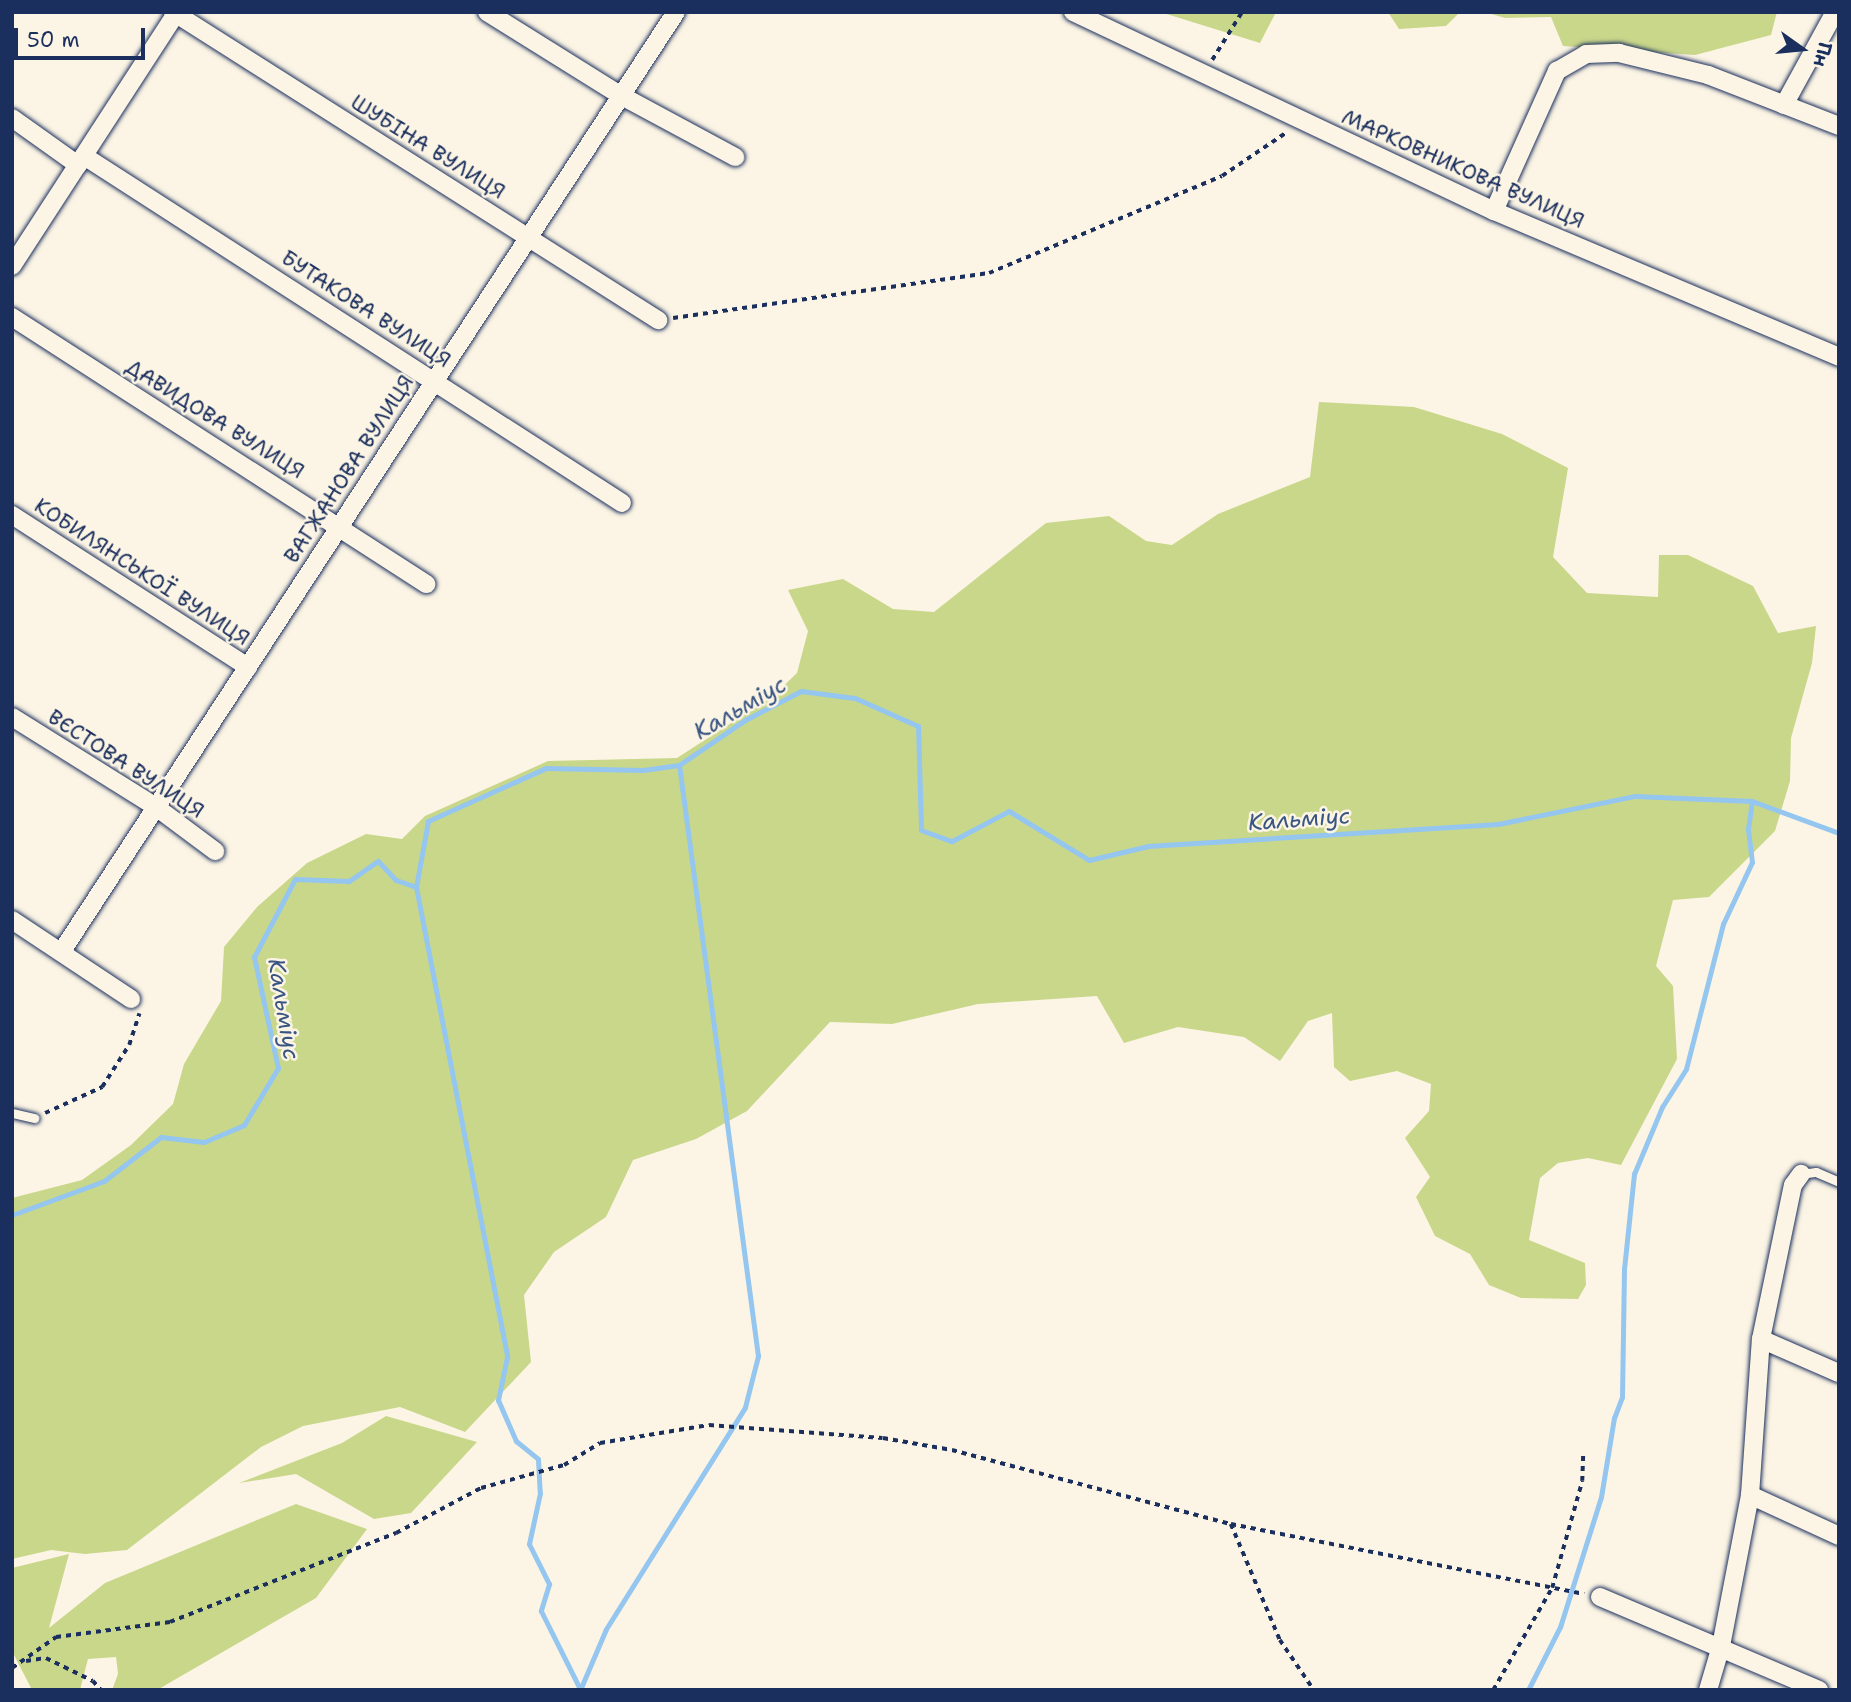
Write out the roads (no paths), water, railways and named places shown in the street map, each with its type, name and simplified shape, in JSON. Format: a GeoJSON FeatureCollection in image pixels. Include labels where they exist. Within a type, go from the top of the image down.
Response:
{"type":"FeatureCollection","features":[{"type":"Feature","properties":{"kind":"street"},"geometry":{"type":"LineString","coordinates":[[487,12],[620,95],[735,157]]}},
{"type":"Feature","properties":{"kind":"street","name":"ВАГЖАНОВА ВУЛИЦЯ"},"geometry":{"type":"LineString","coordinates":[[62,951],[676,12]]}},
{"type":"Feature","properties":{"kind":"street","name":"МАРКОВНИКОВА ВУЛИЦЯ"},"geometry":{"type":"LineString","coordinates":[[1073,12],[1494,211],[1839,357]]}},
{"type":"Feature","properties":{"kind":"street"},"geometry":{"type":"LineString","coordinates":[[1784,105],[1835,12]]}},
{"type":"Feature","properties":{"kind":"street"},"geometry":{"type":"LineString","coordinates":[[12,266],[175,13]]}},
{"type":"Feature","properties":{"kind":"street","name":"ШУБІНА ВУЛИЦЯ"},"geometry":{"type":"LineString","coordinates":[[175,13],[658,320]]}},
{"type":"Feature","properties":{"kind":"street"},"geometry":{"type":"LineString","coordinates":[[1494,211],[1557,71],[1586,54],[1619,53],[1708,75],[1839,126]]}},
{"type":"Feature","properties":{"kind":"street","name":"БУТАКОВА ВУЛИЦЯ"},"geometry":{"type":"LineString","coordinates":[[12,118],[434,380],[622,503]]}},
{"type":"Feature","properties":{"kind":"street","name":"ДАВИДОВА ВУЛИЦЯ"},"geometry":{"type":"LineString","coordinates":[[12,317],[340,526],[426,584]]}},
{"type":"Feature","properties":{"kind":"street","name":"КОБИЛЯНСЬКОЇ ВУЛИЦЯ"},"geometry":{"type":"LineString","coordinates":[[12,514],[248,667]]}},
{"type":"Feature","properties":{"kind":"street","name":"ВЄСТОВА ВУЛИЦЯ"},"geometry":{"type":"LineString","coordinates":[[12,717],[156,807],[215,851]]}},
{"type":"Feature","properties":{"kind":"street"},"geometry":{"type":"LineString","coordinates":[[12,920],[131,999]]}},
{"type":"Feature","properties":{"kind":"street"},"geometry":{"type":"LineString","coordinates":[[1708,1690],[1721,1646],[1750,1495],[1761,1339],[1793,1185],[1801,1174]]}},
{"type":"Feature","properties":{"kind":"street"},"geometry":{"type":"LineString","coordinates":[[1761,1339],[1839,1373]]}},
{"type":"Feature","properties":{"kind":"street"},"geometry":{"type":"LineString","coordinates":[[1750,1495],[1839,1536]]}},
{"type":"Feature","properties":{"kind":"street"},"geometry":{"type":"LineString","coordinates":[[1600,1597],[1721,1646],[1819,1690]]}},
{"type":"Feature","properties":{"kind":"lane"},"geometry":{"type":"LineString","coordinates":[[12,1113],[34,1118]]}},
{"type":"Feature","properties":{"kind":"lane"},"geometry":{"type":"LineString","coordinates":[[1801,1174],[1816,1172],[1839,1182]]}},
{"type":"Feature","properties":{"kind":"waterway","name":"Кальміус"},"geometry":{"type":"LineString","coordinates":[[12,1215],[104,1181],[161,1137],[204,1142],[244,1125],[278,1068],[254,957],[295,879],[349,881],[378,861],[396,880],[416,887],[428,821],[546,768],[643,770],[679,765],[745,720],[801,691],[855,698],[918,726],[921,830],[952,841],[1009,811],[1089,860],[1148,846],[1498,824],[1635,796],[1752,801],[1839,833]]}},
{"type":"Feature","properties":{"kind":"waterway"},"geometry":{"type":"LineString","coordinates":[[580,1690],[606,1629],[745,1407],[758,1356],[679,765]]}},
{"type":"Feature","properties":{"kind":"waterway"},"geometry":{"type":"LineString","coordinates":[[1528,1690],[1560,1627],[1601,1497],[1614,1418],[1622,1397],[1624,1269],[1634,1174],[1662,1107],[1686,1069],[1723,924],[1752,862],[1748,829],[1752,801]]}},
{"type":"Feature","properties":{"kind":"waterway"},"geometry":{"type":"LineString","coordinates":[[416,887],[507,1357],[498,1400],[516,1441],[538,1459],[540,1493],[529,1544],[549,1584],[541,1611],[580,1689]]}}]}
